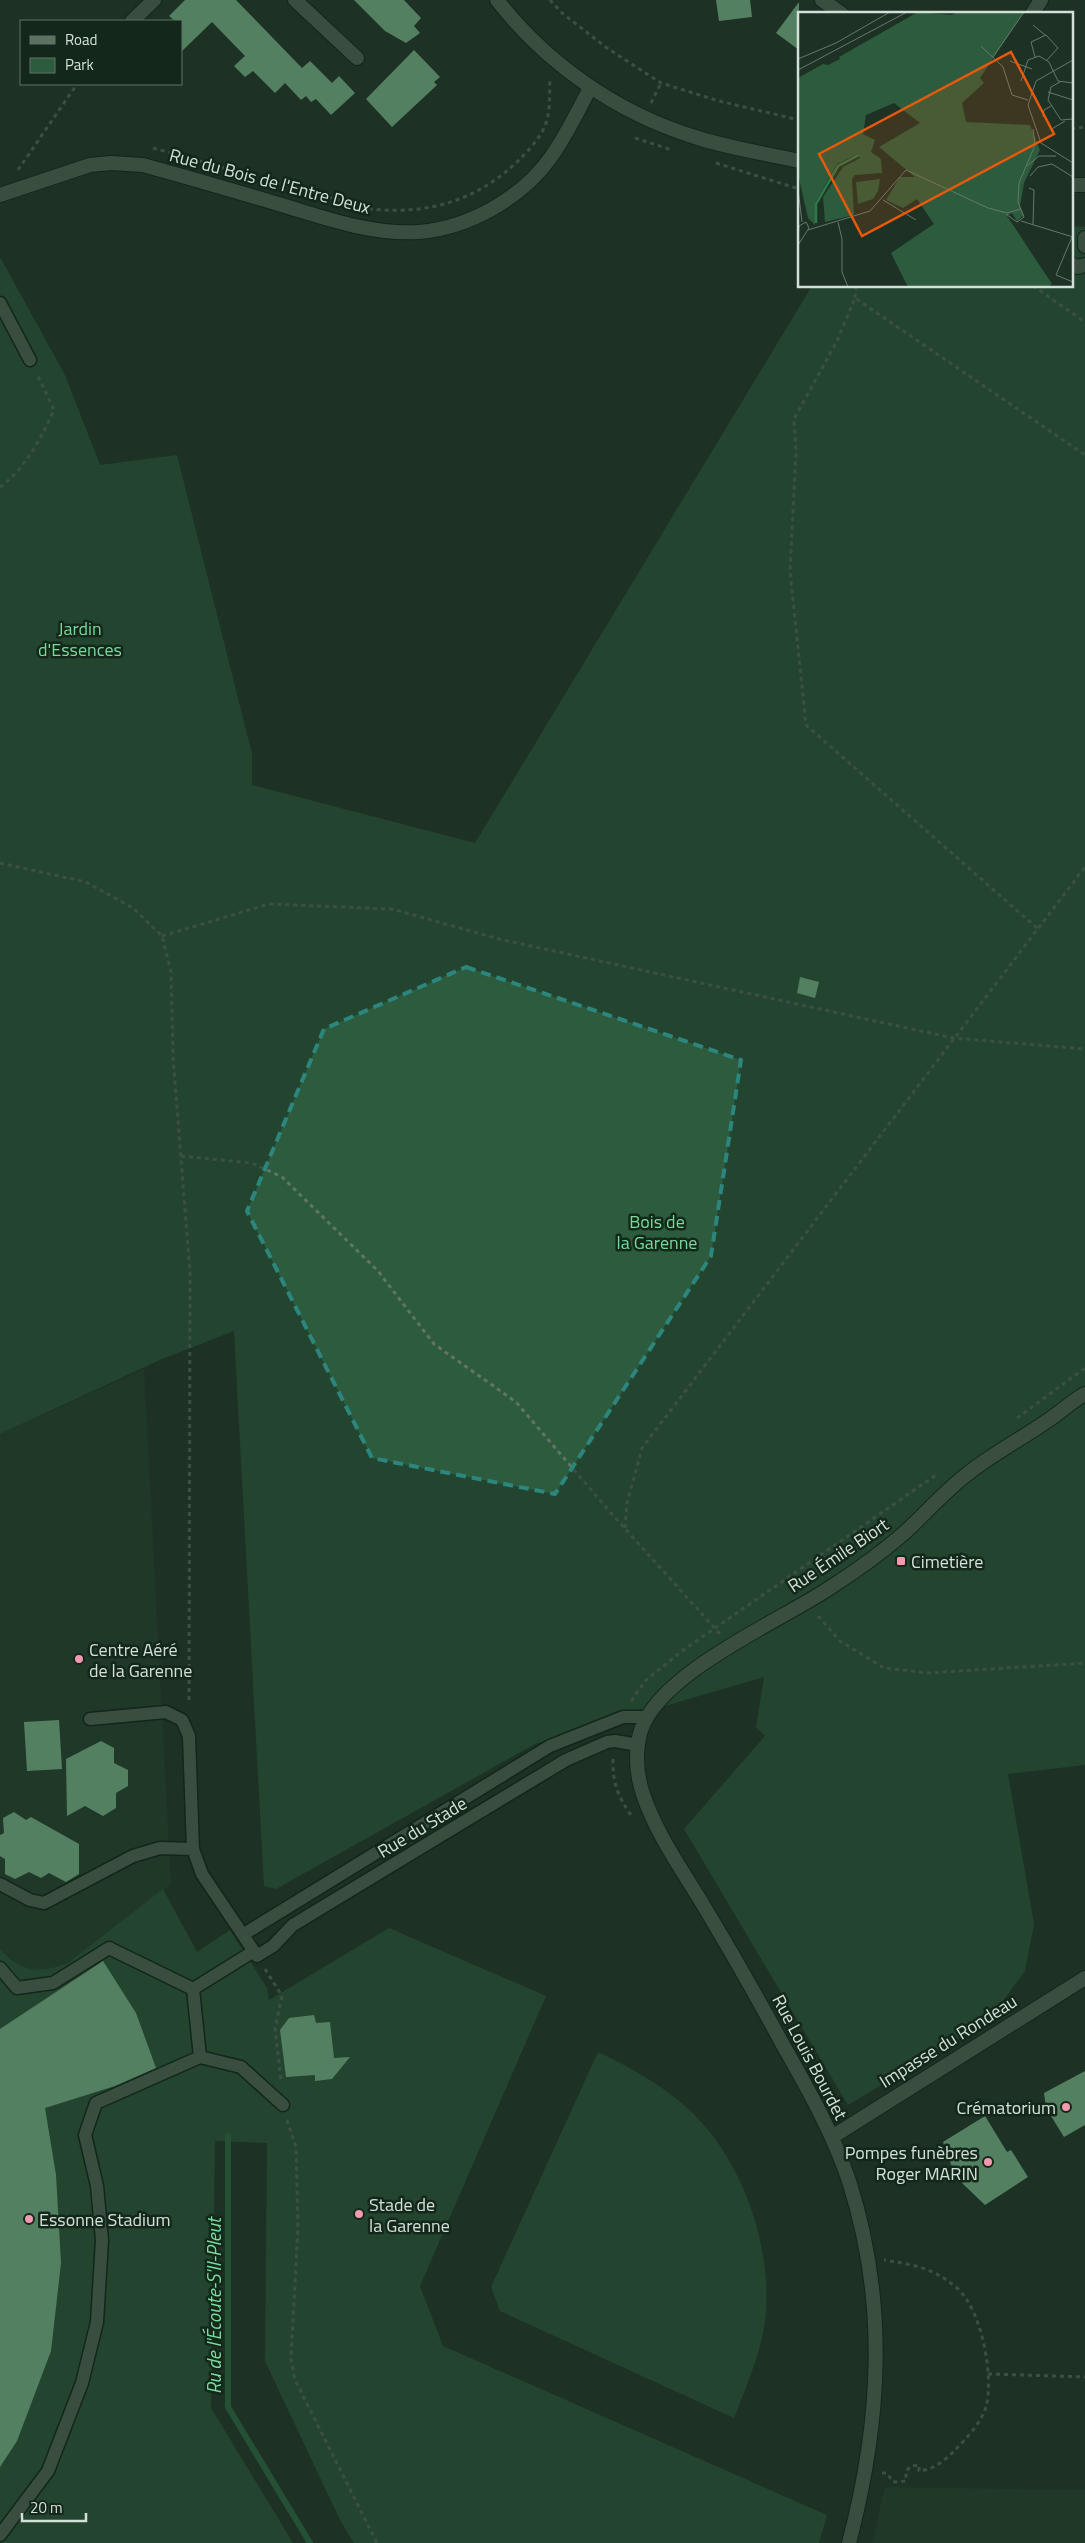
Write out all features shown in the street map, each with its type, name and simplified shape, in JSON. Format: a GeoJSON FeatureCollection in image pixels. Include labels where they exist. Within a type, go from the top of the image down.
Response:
{"type":"FeatureCollection","features":[{"type":"Feature","properties":{"kind":"street"},"geometry":{"type":"LineString","coordinates":[[133,20],[154,0]]}},
{"type":"Feature","properties":{"kind":"street"},"geometry":{"type":"LineString","coordinates":[[295,0],[357,58]]}},
{"type":"Feature","properties":{"kind":"street"},"geometry":{"type":"LineString","coordinates":[[497,0],[551,57],[590,88],[644,118],[695,137],[798,162]]}},
{"type":"Feature","properties":{"kind":"street"},"geometry":{"type":"LineString","coordinates":[[822,0],[839,12]]}},
{"type":"Feature","properties":{"kind":"street"},"geometry":{"type":"LineString","coordinates":[[1033,12],[1041,0]]}},
{"type":"Feature","properties":{"kind":"street","name":"Rue du Bois de l'Entre Deux"},"geometry":{"type":"LineString","coordinates":[[0,195],[90,165],[111,163],[142,165],[342,223],[388,231],[420,232],[454,224],[487,212],[520,190],[550,158],[590,88]]}},
{"type":"Feature","properties":{"kind":"street"},"geometry":{"type":"LineString","coordinates":[[1072,185],[1085,185]]}},
{"type":"Feature","properties":{"kind":"street"},"geometry":{"type":"LineString","coordinates":[[1085,238],[1085,246]]}},
{"type":"Feature","properties":{"kind":"street"},"geometry":{"type":"LineString","coordinates":[[1072,264],[1078,267],[1085,265]]}},
{"type":"Feature","properties":{"kind":"street","name":"Rue Émile Biort"},"geometry":{"type":"LineString","coordinates":[[636,1760],[638,1745],[648,1717],[663,1696],[749,1632],[805,1603],[899,1537],[966,1474],[1085,1394]]}},
{"type":"Feature","properties":{"kind":"street","name":"Rue Louis Bourdet"},"geometry":{"type":"LineString","coordinates":[[636,1760],[642,1793],[660,1832],[734,1956],[818,2107],[832,2136],[848,2179],[868,2256],[876,2330],[877,2364],[871,2440],[866,2474],[849,2543]]}},
{"type":"Feature","properties":{"kind":"street","name":"Impasse du Rondeau"},"geometry":{"type":"LineString","coordinates":[[832,2136],[1085,1978]]}},
{"type":"Feature","properties":{"kind":"lane"},"geometry":{"type":"LineString","coordinates":[[0,302],[30,360]]}},
{"type":"Feature","properties":{"kind":"lane"},"geometry":{"type":"LineString","coordinates":[[90,1720],[166,1712],[182,1720],[188,1736],[193,1849],[202,1874],[256,1953]]}},
{"type":"Feature","properties":{"kind":"lane","name":"Rue du Stade"},"geometry":{"type":"LineString","coordinates":[[244,1934],[550,1746],[623,1717],[648,1717]]}},
{"type":"Feature","properties":{"kind":"lane","name":"Rue du Stade"},"geometry":{"type":"LineString","coordinates":[[193,1990],[256,1953],[273,1946],[293,1925],[566,1760],[607,1742],[615,1741],[638,1745]]}},
{"type":"Feature","properties":{"kind":"lane"},"geometry":{"type":"LineString","coordinates":[[0,1884],[30,1900],[44,1903],[134,1856],[160,1848],[193,1849]]}},
{"type":"Feature","properties":{"kind":"lane"},"geometry":{"type":"LineString","coordinates":[[0,1968],[17,1988],[53,1983],[109,1948],[193,1990],[200,2057]]}},
{"type":"Feature","properties":{"kind":"lane"},"geometry":{"type":"LineString","coordinates":[[0,2535],[48,2471],[82,2383],[97,2322],[102,2240],[97,2186],[86,2135],[96,2104],[200,2057],[241,2067],[283,2105]]}},
{"type":"Feature","properties":{"kind":"path"},"geometry":{"type":"LineString","coordinates":[[550,0],[562,13],[607,48],[661,83],[719,102],[798,120]]}},
{"type":"Feature","properties":{"kind":"path","name":"Rue du Bois de l'Entre Deux"},"geometry":{"type":"LineString","coordinates":[[152,148],[372,209],[391,211],[439,206],[463,199],[484,188],[506,172],[528,151],[546,126],[551,106],[551,57]]}},
{"type":"Feature","properties":{"kind":"path"},"geometry":{"type":"LineString","coordinates":[[648,108],[661,83]]}},
{"type":"Feature","properties":{"kind":"path"},"geometry":{"type":"LineString","coordinates":[[26,168],[17,171],[76,85]]}},
{"type":"Feature","properties":{"kind":"path"},"geometry":{"type":"LineString","coordinates":[[1072,130],[1085,127]]}},
{"type":"Feature","properties":{"kind":"path"},"geometry":{"type":"LineString","coordinates":[[856,288],[855,298],[838,341],[794,419],[796,452],[790,570],[806,726],[1037,928]]}},
{"type":"Feature","properties":{"kind":"path"},"geometry":{"type":"LineString","coordinates":[[1036,288],[1085,322]]}},
{"type":"Feature","properties":{"kind":"path"},"geometry":{"type":"LineString","coordinates":[[855,298],[1085,455]]}},
{"type":"Feature","properties":{"kind":"path"},"geometry":{"type":"LineString","coordinates":[[0,487],[12,478],[40,441],[54,410],[30,360]]}},
{"type":"Feature","properties":{"kind":"path"},"geometry":{"type":"LineString","coordinates":[[0,863],[86,882],[133,908],[162,936],[171,972],[173,1057],[190,1273],[189,1706]]}},
{"type":"Feature","properties":{"kind":"path"},"geometry":{"type":"LineString","coordinates":[[625,1528],[627,1502],[642,1448],[1085,867]]}},
{"type":"Feature","properties":{"kind":"path"},"geometry":{"type":"LineString","coordinates":[[162,936],[269,904],[392,909],[499,939],[953,1038],[1085,1049]]}},
{"type":"Feature","properties":{"kind":"path"},"geometry":{"type":"LineString","coordinates":[[181,1156],[252,1164],[282,1177],[378,1271],[434,1344],[516,1402],[730,1646]]}},
{"type":"Feature","properties":{"kind":"path"},"geometry":{"type":"LineString","coordinates":[[805,1603],[840,1641],[884,1668],[928,1674],[1085,1663]]}},
{"type":"Feature","properties":{"kind":"path"},"geometry":{"type":"LineString","coordinates":[[256,1953],[282,1996],[275,2029],[283,2105],[296,2147],[298,2226],[291,2359],[295,2380],[378,2543]]}},
{"type":"Feature","properties":{"kind":"path"},"geometry":{"type":"LineString","coordinates":[[866,2474],[887,2473],[894,2482],[906,2481],[906,2471],[911,2466],[919,2465],[920,2471],[925,2471],[946,2460],[970,2435],[986,2408],[988,2374],[984,2343],[975,2318],[958,2289],[925,2267],[868,2256]]}},
{"type":"Feature","properties":{"kind":"path"},"geometry":{"type":"LineString","coordinates":[[988,2374],[1085,2377]]}},
{"type":"Feature","properties":{"kind":"highlighted area"},"geometry":{"type":"Polygon","coordinates":[[[466,967],[741,1060],[711,1256],[555,1494],[372,1458],[247,1211],[324,1029],[466,967]]]}},
{"type":"Feature","properties":{"kind":"shaded area","name":"Centre Aéré de la Garenne"},"geometry":{"type":"Polygon","coordinates":[[[144,1369],[171,1884],[68,1963],[51,1970],[35,1971],[21,1967],[0,1949],[0,1434],[144,1369]]]}},
{"type":"Feature","properties":{"kind":"shaded area"},"geometry":{"type":"Polygon","coordinates":[[[885,2487],[1085,2490],[1085,2543],[872,2543],[885,2487]]]}},
{"type":"Feature","properties":{"kind":"green space","name":"Bois de la Garenne"},"geometry":{"type":"Polygon","coordinates":[[[1072,226],[1085,227],[1085,1765],[1008,1774],[1034,1924],[1025,1971],[988,2021],[848,2105],[684,1829],[765,1736],[756,1727],[764,1677],[535,1744],[276,1889],[264,1886],[234,1331],[162,1359],[0,1434],[0,257],[65,375],[100,465],[177,455],[252,754],[252,785],[475,843],[811,288],[1072,288],[1072,226]]]}},
{"type":"Feature","properties":{"kind":"green space"},"geometry":{"type":"Polygon","coordinates":[[[163,1889],[197,1952],[230,1930],[267,1988],[269,2000],[389,1928],[546,1996],[420,2286],[443,2346],[827,2515],[819,2543],[354,2543],[340,2520],[265,2361],[267,2143],[215,2141],[211,2408],[293,2543],[0,2543],[0,1949],[16,1963],[31,1969],[48,1969],[68,1963],[163,1889]]]}},
{"type":"Feature","properties":{"kind":"green space"},"geometry":{"type":"Polygon","coordinates":[[[598,2052],[643,2076],[685,2106],[722,2148],[748,2200],[763,2256],[766,2312],[758,2353],[734,2418],[500,2311],[491,2287],[598,2052]]]}},
{"type":"Feature","properties":{"kind":"building"},"geometry":{"type":"Polygon","coordinates":[[[185,0],[236,0],[302,68],[310,61],[332,83],[339,76],[355,93],[331,115],[316,99],[311,102],[306,96],[301,100],[285,83],[275,93],[253,71],[245,77],[234,66],[245,56],[212,22],[182,51],[182,20],[174,20],[169,16],[185,0]]]}},
{"type":"Feature","properties":{"kind":"building"},"geometry":{"type":"Polygon","coordinates":[[[354,0],[404,0],[421,18],[414,26],[420,33],[406,43],[385,31],[354,0]]]}},
{"type":"Feature","properties":{"kind":"building"},"geometry":{"type":"Polygon","coordinates":[[[716,0],[750,0],[752,17],[719,21],[716,0]]]}},
{"type":"Feature","properties":{"kind":"building"},"geometry":{"type":"Polygon","coordinates":[[[799,2],[798,49],[776,33],[799,2]]]}},
{"type":"Feature","properties":{"kind":"building"},"geometry":{"type":"Polygon","coordinates":[[[414,50],[440,77],[434,82],[437,85],[392,127],[366,99],[414,50]]]}},
{"type":"Feature","properties":{"kind":"building"},"geometry":{"type":"Polygon","coordinates":[[[800,977],[819,982],[815,998],[797,993],[800,977]]]}},
{"type":"Feature","properties":{"kind":"building"},"geometry":{"type":"Polygon","coordinates":[[[59,1720],[62,1769],[27,1771],[24,1722],[59,1720]]]}},
{"type":"Feature","properties":{"kind":"building"},"geometry":{"type":"Polygon","coordinates":[[[101,1741],[114,1748],[114,1763],[128,1770],[128,1786],[116,1793],[116,1808],[103,1816],[85,1806],[67,1816],[66,1759],[101,1741]]]}},
{"type":"Feature","properties":{"kind":"building"},"geometry":{"type":"Polygon","coordinates":[[[14,1812],[26,1820],[31,1817],[79,1844],[79,1874],[66,1882],[49,1873],[41,1878],[29,1872],[15,1879],[5,1874],[5,1859],[0,1856],[0,1835],[4,1833],[3,1818],[14,1812]]]}},
{"type":"Feature","properties":{"kind":"building","name":"Essonne Stadium"},"geometry":{"type":"Polygon","coordinates":[[[103,1961],[136,2013],[156,2068],[115,2086],[45,2108],[56,2175],[61,2263],[51,2351],[17,2441],[0,2467],[0,2029],[103,1961]]]}},
{"type":"Feature","properties":{"kind":"building"},"geometry":{"type":"Polygon","coordinates":[[[314,2015],[316,2023],[330,2022],[334,2058],[350,2057],[332,2079],[315,2081],[315,2075],[286,2077],[280,2030],[289,2018],[314,2015]]]}},
{"type":"Feature","properties":{"kind":"building","name":"Crématorium"},"geometry":{"type":"Polygon","coordinates":[[[1085,2071],[1085,2125],[1064,2137],[1046,2108],[1044,2093],[1085,2071]]]}},
{"type":"Feature","properties":{"kind":"building","name":"Pompes funèbres Roger MARIN"},"geometry":{"type":"Polygon","coordinates":[[[985,2116],[1007,2152],[1011,2150],[1028,2177],[985,2205],[963,2184],[953,2170],[943,2142],[985,2116]]]}},
{"type":"Feature","properties":{"kind":"waterway","name":"Ru de l'Écoute-S'Il-Pleut"},"geometry":{"type":"LineString","coordinates":[[228,2136],[228,2407],[310,2543]]}},
{"type":"Feature","properties":{"kind":"place","name":"Cimetière"},"geometry":{"type":"Point","coordinates":[901,1561]}},
{"type":"Feature","properties":{"kind":"place","name":"Centre Aéré de la Garenne"},"geometry":{"type":"Point","coordinates":[79,1659]}},
{"type":"Feature","properties":{"kind":"place","name":"Crématorium"},"geometry":{"type":"Point","coordinates":[1066,2107]}},
{"type":"Feature","properties":{"kind":"place","name":"Pompes funèbres Roger MARIN"},"geometry":{"type":"Point","coordinates":[988,2162]}},
{"type":"Feature","properties":{"kind":"place","name":"Stade de la Garenne"},"geometry":{"type":"Point","coordinates":[359,2214]}},
{"type":"Feature","properties":{"kind":"place","name":"Essonne Stadium"},"geometry":{"type":"Point","coordinates":[29,2219]}},
{"type":"Feature","properties":{"kind":"park label","name":"Jardin d'Essences"},"geometry":{"type":"Point","coordinates":[80,638]}}]}
